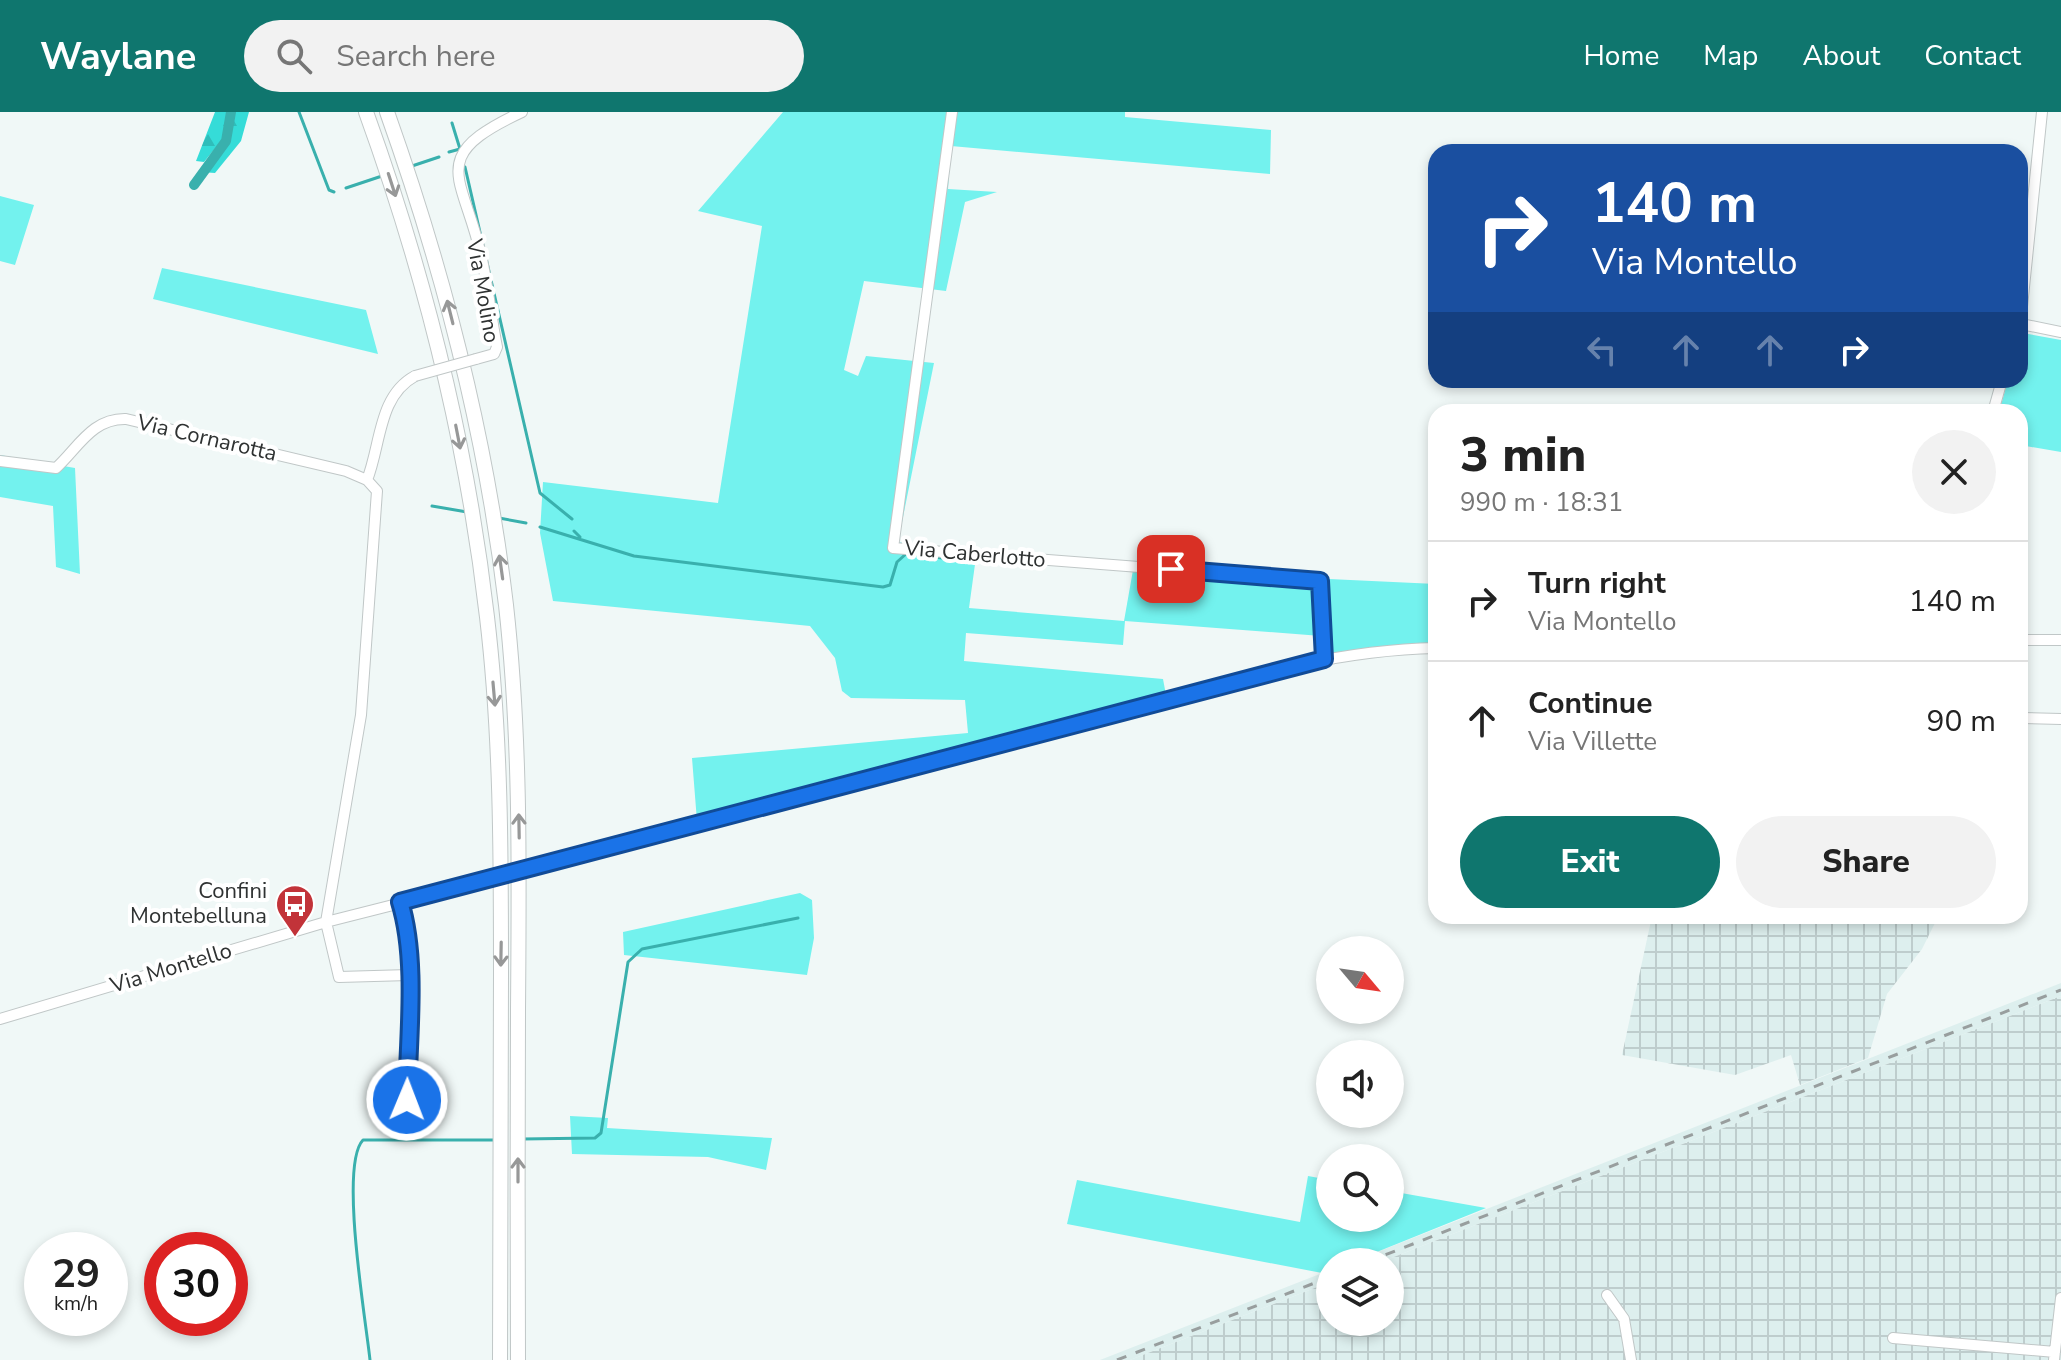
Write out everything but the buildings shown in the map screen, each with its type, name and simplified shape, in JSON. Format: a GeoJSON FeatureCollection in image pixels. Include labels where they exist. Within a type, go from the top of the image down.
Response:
{"type":"FeatureCollection","features":[{"type":"Feature","properties":{"kind":"highway"},"geometry":{"type":"LineString","coordinates":[[366,112],[410,242],[441,359],[473,515],[487,619],[500,822],[500,1360]]}},
{"type":"Feature","properties":{"kind":"highway"},"geometry":{"type":"LineString","coordinates":[[387,112],[426,226],[457,336],[487,477],[503,579],[513,675],[518,785],[518,1360]]}},
{"type":"Feature","properties":{"kind":"highway"},"geometry":{"type":"LineString","coordinates":[[518,1198],[524,1260],[526,1360]]}},
{"type":"Feature","properties":{"kind":"street","name":"Via Molino"},"geometry":{"type":"LineString","coordinates":[[367,480],[386,411],[396,391],[415,376],[494,354],[497,347],[481,254],[458,184],[459,164],[465,149],[483,130],[522,112]]}},
{"type":"Feature","properties":{"kind":"street","name":"Via Caberlotto"},"geometry":{"type":"LineString","coordinates":[[952,112],[893,548],[1320,581],[1324,659]]}},
{"type":"Feature","properties":{"kind":"street"},"geometry":{"type":"LineString","coordinates":[[2028,248],[2042,112]]}},
{"type":"Feature","properties":{"kind":"street"},"geometry":{"type":"LineString","coordinates":[[2028,326],[2061,332]]}},
{"type":"Feature","properties":{"kind":"street","name":"Via Cornarotta"},"geometry":{"type":"LineString","coordinates":[[0,461],[56,468],[91,430],[107,421],[126,419],[346,471],[367,480],[377,491],[361,715],[326,922]]}},
{"type":"Feature","properties":{"kind":"street"},"geometry":{"type":"LineString","coordinates":[[2028,640],[2061,640]]}},
{"type":"Feature","properties":{"kind":"street","name":"Via Montello"},"geometry":{"type":"LineString","coordinates":[[0,1019],[326,922],[480,883],[812,791],[1324,659],[1428,649]]}},
{"type":"Feature","properties":{"kind":"street"},"geometry":{"type":"LineString","coordinates":[[2028,718],[2061,719]]}},
{"type":"Feature","properties":{"kind":"street"},"geometry":{"type":"LineString","coordinates":[[400,902],[407,925],[409,975],[407,1132]]}},
{"type":"Feature","properties":{"kind":"street"},"geometry":{"type":"LineString","coordinates":[[326,922],[339,977],[409,975]]}},
{"type":"Feature","properties":{"kind":"street"},"geometry":{"type":"LineString","coordinates":[[1607,1295],[1624,1319],[1631,1360]]}},
{"type":"Feature","properties":{"kind":"street"},"geometry":{"type":"LineString","coordinates":[[1893,1338],[2054,1356],[2061,1298]]}},
{"type":"Feature","properties":{"kind":"shaded area"},"geometry":{"type":"Polygon","coordinates":[[[783,112],[1125,112],[1125,117],[1271,130],[1270,174],[951,146],[948,189],[997,192],[965,202],[946,291],[864,281],[844,370],[858,376],[866,356],[934,363],[898,542],[976,557],[969,608],[1124,621],[1133,570],[1428,584],[1428,645],[1320,656],[1321,636],[1125,621],[1123,645],[966,633],[964,661],[1163,679],[1166,695],[697,821],[692,758],[968,733],[965,700],[851,698],[842,691],[835,658],[810,626],[553,601],[540,533],[543,482],[718,503],[762,226],[698,211],[783,112]]]}},
{"type":"Feature","properties":{"kind":"shaded area"},"geometry":{"type":"Polygon","coordinates":[[[0,196],[34,205],[15,265],[0,261],[0,196]]]}},
{"type":"Feature","properties":{"kind":"shaded area"},"geometry":{"type":"Polygon","coordinates":[[[162,268],[366,310],[378,354],[153,299],[162,268]]]}},
{"type":"Feature","properties":{"kind":"shaded area"},"geometry":{"type":"Polygon","coordinates":[[[2028,334],[2061,340],[2061,452],[2028,446],[2028,404],[2001,404],[2006,388],[2028,388],[2028,334]]]}},
{"type":"Feature","properties":{"kind":"shaded area"},"geometry":{"type":"Polygon","coordinates":[[[0,455],[75,468],[80,574],[56,567],[53,506],[0,497],[0,455]]]}},
{"type":"Feature","properties":{"kind":"shaded area"},"geometry":{"type":"Polygon","coordinates":[[[800,893],[812,900],[814,938],[807,975],[624,955],[623,932],[800,893]]]}},
{"type":"Feature","properties":{"kind":"shaded area"},"geometry":{"type":"Polygon","coordinates":[[[1650,924],[1934,924],[1922,949],[1887,994],[1868,1058],[1800,1085],[1791,1055],[1735,1075],[1622,1055],[1650,924]]]}},
{"type":"Feature","properties":{"kind":"shaded area"},"geometry":{"type":"Polygon","coordinates":[[[2061,983],[2061,996],[1404,1253],[1404,1248],[1388,1248],[2061,983]]]}},
{"type":"Feature","properties":{"kind":"shaded area"},"geometry":{"type":"Polygon","coordinates":[[[2061,996],[2061,1360],[1130,1360],[1316,1287],[1316,1336],[1404,1336],[1404,1253],[2061,996]]]}},
{"type":"Feature","properties":{"kind":"shaded area"},"geometry":{"type":"Polygon","coordinates":[[[570,1116],[608,1118],[607,1128],[772,1138],[766,1170],[708,1157],[572,1154],[570,1116]]]}},
{"type":"Feature","properties":{"kind":"shaded area"},"geometry":{"type":"Polygon","coordinates":[[[1308,1176],[1316,1177],[1316,1232],[1404,1232],[1404,1193],[1486,1208],[1387,1248],[1316,1248],[1316,1272],[1067,1224],[1077,1180],[1300,1222],[1308,1176]]]}},
{"type":"Feature","properties":{"kind":"shaded area"},"geometry":{"type":"Polygon","coordinates":[[[1316,1275],[1316,1287],[1130,1360],[1100,1360],[1316,1275]]]}},
{"type":"Feature","properties":{"kind":"green space"},"geometry":{"type":"Polygon","coordinates":[[[215,112],[249,112],[241,141],[215,173],[201,172],[221,141],[204,162],[196,161],[215,112]]]}},
{"type":"Feature","properties":{"kind":"waterway"},"geometry":{"type":"LineString","coordinates":[[194,185],[226,141],[231,112]]}},
{"type":"Feature","properties":{"kind":"waterway"},"geometry":{"type":"LineString","coordinates":[[299,112],[329,190],[334,192]]}},
{"type":"Feature","properties":{"kind":"waterway"},"geometry":{"type":"LineString","coordinates":[[452,123],[460,149]]}},
{"type":"Feature","properties":{"kind":"waterway"},"geometry":{"type":"LineString","coordinates":[[449,152],[460,149]]}},
{"type":"Feature","properties":{"kind":"waterway"},"geometry":{"type":"LineString","coordinates":[[412,166],[439,157]]}},
{"type":"Feature","properties":{"kind":"waterway"},"geometry":{"type":"LineString","coordinates":[[465,167],[540,493],[572,519]]}},
{"type":"Feature","properties":{"kind":"waterway"},"geometry":{"type":"LineString","coordinates":[[346,188],[382,176]]}},
{"type":"Feature","properties":{"kind":"waterway"},"geometry":{"type":"LineString","coordinates":[[432,506],[467,512]]}},
{"type":"Feature","properties":{"kind":"waterway"},"geometry":{"type":"LineString","coordinates":[[499,518],[526,523]]}},
{"type":"Feature","properties":{"kind":"waterway"},"geometry":{"type":"LineString","coordinates":[[540,527],[634,556],[883,587],[890,585],[897,562],[907,553]]}},
{"type":"Feature","properties":{"kind":"waterway"},"geometry":{"type":"LineString","coordinates":[[574,531],[580,537]]}},
{"type":"Feature","properties":{"kind":"waterway"},"geometry":{"type":"LineString","coordinates":[[918,555],[966,561]]}},
{"type":"Feature","properties":{"kind":"waterway"},"geometry":{"type":"LineString","coordinates":[[522,1139],[595,1138],[601,1133],[628,962],[642,949],[798,918]]}},
{"type":"Feature","properties":{"kind":"waterway"},"geometry":{"type":"LineString","coordinates":[[370,1360],[356,1245],[353,1179],[356,1155],[363,1140],[495,1140]]}},
{"type":"Feature","properties":{"kind":"railway"},"geometry":{"type":"LineString","coordinates":[[1403,1248],[2061,990]]}},
{"type":"Feature","properties":{"kind":"railway"},"geometry":{"type":"LineString","coordinates":[[1117,1360],[1316,1282]]}},
{"type":"Feature","properties":{"kind":"place","name":"Confini Montebelluna"},"geometry":{"type":"Point","coordinates":[295,938]}},
{"type":"Feature","properties":{"kind":"route"},"geometry":{"type":"LineString","coordinates":[[407,1100],[409,951],[407,925],[400,902],[426,898],[812,791],[1324,659],[1320,581],[1171,569]]}}]}
